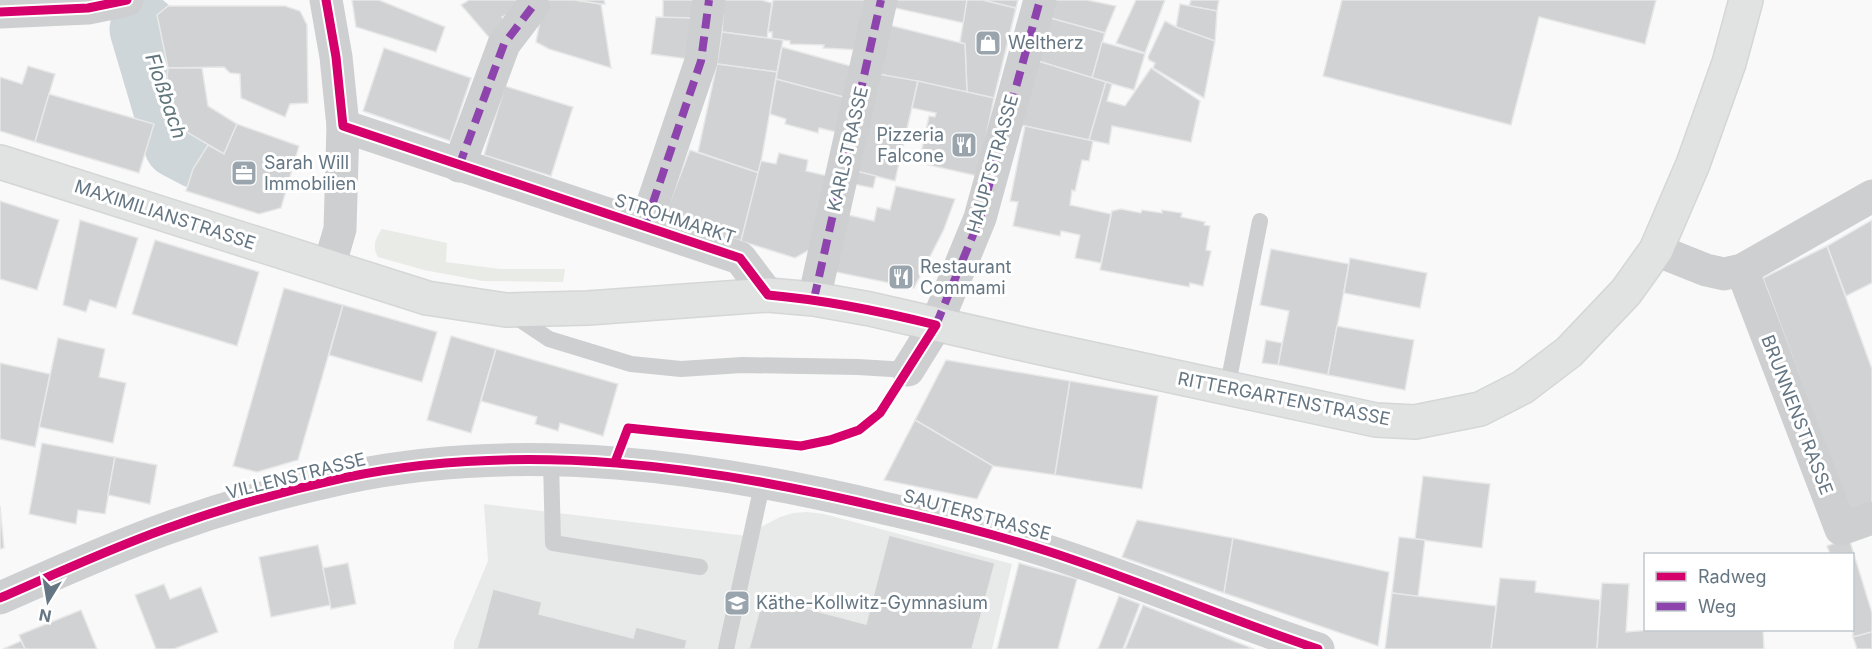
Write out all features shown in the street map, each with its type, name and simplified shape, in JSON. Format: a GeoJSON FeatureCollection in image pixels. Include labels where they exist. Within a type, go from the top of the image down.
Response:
{"type":"FeatureCollection","features":[{"type":"Feature","properties":{"kind":"main road","name":"RITTERGARTENSTRASSE"},"geometry":{"type":"LineString","coordinates":[[936,325],[1376,420],[1415,422],[1480,409],[1523,387],[1569,351],[1626,292],[1656,250],[1693,164],[1729,63],[1746,0]]}},
{"type":"Feature","properties":{"kind":"main road","name":"MAXIMILIANSTRASSE"},"geometry":{"type":"LineString","coordinates":[[0,162],[329,267]]}},
{"type":"Feature","properties":{"kind":"main road"},"geometry":{"type":"LineString","coordinates":[[329,267],[426,298],[506,310],[588,308],[768,295],[814,299],[870,309],[936,325]]}},
{"type":"Feature","properties":{"kind":"street"},"geometry":{"type":"LineString","coordinates":[[0,12],[87,8],[127,0]]}},
{"type":"Feature","properties":{"kind":"street"},"geometry":{"type":"LineString","coordinates":[[326,0],[336,57],[343,126],[340,229],[329,267]]}},
{"type":"Feature","properties":{"kind":"street","name":"STROHMARKT"},"geometry":{"type":"LineString","coordinates":[[645,226],[701,61],[709,0]]}},
{"type":"Feature","properties":{"kind":"street","name":"KARLSTRASSE"},"geometry":{"type":"LineString","coordinates":[[814,299],[881,0]]}},
{"type":"Feature","properties":{"kind":"street","name":"HAUPTSTRASSE"},"geometry":{"type":"LineString","coordinates":[[936,325],[980,218],[1040,0]]}},
{"type":"Feature","properties":{"kind":"street"},"geometry":{"type":"LineString","coordinates":[[459,166],[504,44],[533,6]]}},
{"type":"Feature","properties":{"kind":"street","name":"STROHMARKT"},"geometry":{"type":"LineString","coordinates":[[343,126],[740,258],[768,295]]}},
{"type":"Feature","properties":{"kind":"street"},"geometry":{"type":"LineString","coordinates":[[1656,250],[1715,272],[1724,274],[1742,270],[1872,196]]}},
{"type":"Feature","properties":{"kind":"street","name":"BRUNNENSTRASSE"},"geometry":{"type":"LineString","coordinates":[[1742,270],[1841,529],[1872,518]]}},
{"type":"Feature","properties":{"kind":"street"},"geometry":{"type":"LineString","coordinates":[[908,370],[936,325]]}},
{"type":"Feature","properties":{"kind":"street","name":"VILLENSTRASSE"},"geometry":{"type":"LineString","coordinates":[[0,598],[167,528],[257,500],[346,478],[472,461],[615,462]]}},
{"type":"Feature","properties":{"kind":"street","name":"SAUTERSTRASSE"},"geometry":{"type":"LineString","coordinates":[[615,462],[701,471],[763,481],[979,530],[1046,550],[1318,649]]}},
{"type":"Feature","properties":{"kind":"lane"},"geometry":{"type":"LineString","coordinates":[[1227,389],[1260,221]]}},
{"type":"Feature","properties":{"kind":"lane"},"geometry":{"type":"LineString","coordinates":[[506,310],[549,339],[631,364],[681,369],[742,365],[858,366],[908,370]]}},
{"type":"Feature","properties":{"kind":"lane"},"geometry":{"type":"LineString","coordinates":[[551,461],[553,543],[700,567]]}},
{"type":"Feature","properties":{"kind":"lane"},"geometry":{"type":"LineString","coordinates":[[726,649],[763,481]]}},
{"type":"Feature","properties":{"kind":"shaded area"},"geometry":{"type":"Polygon","coordinates":[[[382,229],[447,243],[446,262],[500,269],[565,269],[563,282],[483,281],[424,270],[378,257],[375,243],[382,229]]]}},
{"type":"Feature","properties":{"kind":"shaded area","name":"Käthe-Kollwitz-Gymnasium"},"geometry":{"type":"Polygon","coordinates":[[[484,504],[755,537],[757,529],[780,517],[807,512],[824,514],[1012,564],[992,649],[454,649],[454,642],[488,561],[484,504]]]}},
{"type":"Feature","properties":{"kind":"building"},"geometry":{"type":"Polygon","coordinates":[[[352,0],[379,0],[445,27],[436,52],[356,27],[352,0]]]}},
{"type":"Feature","properties":{"kind":"building"},"geometry":{"type":"Polygon","coordinates":[[[469,0],[526,0],[516,10],[502,17],[507,27],[493,42],[461,5],[469,0]]]}},
{"type":"Feature","properties":{"kind":"building"},"geometry":{"type":"Polygon","coordinates":[[[544,0],[575,0],[601,4],[611,68],[549,49],[536,42],[544,0]]]}},
{"type":"Feature","properties":{"kind":"building"},"geometry":{"type":"Polygon","coordinates":[[[575,0],[604,0],[605,4],[601,4],[575,0]]]}},
{"type":"Feature","properties":{"kind":"building"},"geometry":{"type":"Polygon","coordinates":[[[663,0],[694,0],[693,18],[663,18],[663,0]]]}},
{"type":"Feature","properties":{"kind":"building"},"geometry":{"type":"Polygon","coordinates":[[[724,0],[761,0],[772,3],[767,38],[722,32],[724,0]]]}},
{"type":"Feature","properties":{"kind":"building"},"geometry":{"type":"Polygon","coordinates":[[[773,0],[870,0],[860,50],[823,48],[824,45],[790,44],[790,41],[772,39],[772,32],[768,32],[773,0]]]}},
{"type":"Feature","properties":{"kind":"building"},"geometry":{"type":"Polygon","coordinates":[[[896,0],[967,0],[964,23],[895,8],[896,0]]]}},
{"type":"Feature","properties":{"kind":"building"},"geometry":{"type":"Polygon","coordinates":[[[967,0],[983,0],[1016,8],[994,98],[967,92],[965,44],[960,42],[967,0]]]}},
{"type":"Feature","properties":{"kind":"building"},"geometry":{"type":"Polygon","coordinates":[[[983,0],[1018,0],[1016,8],[983,0]]]}},
{"type":"Feature","properties":{"kind":"building"},"geometry":{"type":"Polygon","coordinates":[[[1054,0],[1087,0],[1116,6],[1105,33],[1050,18],[1054,0]]]}},
{"type":"Feature","properties":{"kind":"building"},"geometry":{"type":"Polygon","coordinates":[[[1136,0],[1165,0],[1145,53],[1116,43],[1136,0]]]}},
{"type":"Feature","properties":{"kind":"building"},"geometry":{"type":"Polygon","coordinates":[[[1191,0],[1219,0],[1217,11],[1189,6],[1191,0]]]}},
{"type":"Feature","properties":{"kind":"building"},"geometry":{"type":"Polygon","coordinates":[[[1342,0],[1656,0],[1645,44],[1539,17],[1511,125],[1323,76],[1342,0]]]}},
{"type":"Feature","properties":{"kind":"building"},"geometry":{"type":"Polygon","coordinates":[[[1180,4],[1217,11],[1215,41],[1176,27],[1180,4]]]}},
{"type":"Feature","properties":{"kind":"building"},"geometry":{"type":"Polygon","coordinates":[[[168,6],[285,6],[300,11],[307,25],[308,103],[290,104],[285,117],[241,98],[240,74],[230,73],[224,67],[168,68],[157,15],[168,6]]]}},
{"type":"Feature","properties":{"kind":"building"},"geometry":{"type":"Polygon","coordinates":[[[656,17],[693,18],[688,59],[651,54],[656,17]]]}},
{"type":"Feature","properties":{"kind":"building"},"geometry":{"type":"Polygon","coordinates":[[[1050,18],[1105,33],[1092,78],[1038,61],[1050,18]]]}},
{"type":"Feature","properties":{"kind":"building"},"geometry":{"type":"Polygon","coordinates":[[[1165,21],[1215,41],[1204,98],[1153,68],[1155,63],[1148,57],[1165,21]]]}},
{"type":"Feature","properties":{"kind":"building"},"geometry":{"type":"Polygon","coordinates":[[[889,25],[965,44],[967,92],[878,74],[889,25]]]}},
{"type":"Feature","properties":{"kind":"building"},"geometry":{"type":"Polygon","coordinates":[[[722,32],[783,40],[777,72],[717,64],[722,32]]]}},
{"type":"Feature","properties":{"kind":"building"},"geometry":{"type":"Polygon","coordinates":[[[1102,42],[1145,54],[1134,90],[1092,78],[1102,42]]]}},
{"type":"Feature","properties":{"kind":"building"},"geometry":{"type":"Polygon","coordinates":[[[782,47],[854,67],[847,98],[776,79],[782,47]]]}},
{"type":"Feature","properties":{"kind":"building"},"geometry":{"type":"Polygon","coordinates":[[[384,48],[471,78],[450,141],[363,111],[384,48]]]}},
{"type":"Feature","properties":{"kind":"building"},"geometry":{"type":"Polygon","coordinates":[[[1038,61],[1106,82],[1089,140],[1020,125],[1038,61]]]}},
{"type":"Feature","properties":{"kind":"building"},"geometry":{"type":"Polygon","coordinates":[[[717,64],[777,72],[759,173],[698,152],[717,64]]]}},
{"type":"Feature","properties":{"kind":"building"},"geometry":{"type":"Polygon","coordinates":[[[28,66],[55,74],[35,142],[0,131],[0,77],[22,84],[28,66]]]}},
{"type":"Feature","properties":{"kind":"building"},"geometry":{"type":"Polygon","coordinates":[[[168,68],[202,68],[208,106],[237,124],[224,154],[180,128],[167,78],[168,68]]]}},
{"type":"Feature","properties":{"kind":"building"},"geometry":{"type":"Polygon","coordinates":[[[1151,68],[1200,101],[1191,142],[1112,126],[1109,144],[1089,140],[1106,82],[1112,84],[1107,101],[1125,106],[1151,68]]]}},
{"type":"Feature","properties":{"kind":"building"},"geometry":{"type":"Polygon","coordinates":[[[878,74],[918,81],[895,181],[856,171],[878,74]]]}},
{"type":"Feature","properties":{"kind":"building"},"geometry":{"type":"Polygon","coordinates":[[[776,79],[847,98],[840,133],[819,128],[818,133],[785,124],[786,119],[770,114],[776,79]]]}},
{"type":"Feature","properties":{"kind":"building"},"geometry":{"type":"Polygon","coordinates":[[[918,81],[994,98],[978,176],[919,163],[929,116],[935,117],[936,113],[912,108],[918,81]]]}},
{"type":"Feature","properties":{"kind":"building"},"geometry":{"type":"Polygon","coordinates":[[[505,86],[573,107],[551,176],[484,155],[505,86]]]}},
{"type":"Feature","properties":{"kind":"building"},"geometry":{"type":"Polygon","coordinates":[[[49,94],[154,124],[139,173],[35,142],[49,94]]]}},
{"type":"Feature","properties":{"kind":"building"},"geometry":{"type":"Polygon","coordinates":[[[237,124],[299,146],[281,208],[259,214],[186,191],[193,169],[208,145],[224,154],[237,124]]]}},
{"type":"Feature","properties":{"kind":"building"},"geometry":{"type":"Polygon","coordinates":[[[1025,126],[1093,141],[1089,161],[1082,160],[1075,191],[1072,190],[1070,205],[1111,214],[1101,263],[1075,258],[1080,235],[1061,231],[1060,236],[1013,226],[1018,202],[1010,201],[1025,126]]]}},
{"type":"Feature","properties":{"kind":"building"},"geometry":{"type":"Polygon","coordinates":[[[690,150],[759,173],[741,241],[664,217],[690,150]]]}},
{"type":"Feature","properties":{"kind":"building"},"geometry":{"type":"Polygon","coordinates":[[[779,153],[808,160],[806,171],[828,176],[809,250],[795,258],[741,241],[761,161],[776,164],[779,153]]]}},
{"type":"Feature","properties":{"kind":"building"},"geometry":{"type":"Polygon","coordinates":[[[856,171],[876,176],[873,188],[853,184],[856,171]]]}},
{"type":"Feature","properties":{"kind":"building"},"geometry":{"type":"Polygon","coordinates":[[[896,186],[955,199],[944,229],[914,288],[831,271],[844,214],[874,221],[877,207],[890,210],[896,186]]]}},
{"type":"Feature","properties":{"kind":"building"},"geometry":{"type":"Polygon","coordinates":[[[0,201],[59,220],[37,290],[0,279],[0,201]]]}},
{"type":"Feature","properties":{"kind":"building"},"geometry":{"type":"Polygon","coordinates":[[[1121,209],[1141,213],[1142,210],[1162,213],[1162,210],[1182,213],[1181,217],[1205,222],[1204,225],[1210,226],[1206,250],[1211,251],[1203,286],[1190,283],[1189,287],[1100,270],[1112,211],[1121,209]]]}},
{"type":"Feature","properties":{"kind":"building"},"geometry":{"type":"Polygon","coordinates":[[[80,220],[138,238],[116,308],[90,300],[86,312],[63,305],[80,220]]]}},
{"type":"Feature","properties":{"kind":"building"},"geometry":{"type":"Polygon","coordinates":[[[1872,220],[1872,283],[1846,296],[1827,246],[1872,220]]]}},
{"type":"Feature","properties":{"kind":"building"},"geometry":{"type":"Polygon","coordinates":[[[155,240],[259,272],[237,346],[132,314],[155,240]]]}},
{"type":"Feature","properties":{"kind":"building"},"geometry":{"type":"Polygon","coordinates":[[[1827,246],[1872,369],[1872,505],[1850,512],[1763,278],[1827,246]]]}},
{"type":"Feature","properties":{"kind":"building"},"geometry":{"type":"Polygon","coordinates":[[[1271,249],[1349,264],[1328,375],[1278,365],[1289,311],[1260,305],[1271,249]]]}},
{"type":"Feature","properties":{"kind":"building"},"geometry":{"type":"Polygon","coordinates":[[[1350,258],[1427,273],[1420,308],[1344,293],[1350,258]]]}},
{"type":"Feature","properties":{"kind":"building"},"geometry":{"type":"Polygon","coordinates":[[[284,288],[343,305],[298,460],[257,472],[233,466],[284,288]]]}},
{"type":"Feature","properties":{"kind":"building"},"geometry":{"type":"Polygon","coordinates":[[[343,305],[437,332],[422,382],[329,355],[343,305]]]}},
{"type":"Feature","properties":{"kind":"building"},"geometry":{"type":"Polygon","coordinates":[[[1337,326],[1414,340],[1405,390],[1328,375],[1337,326]]]}},
{"type":"Feature","properties":{"kind":"building"},"geometry":{"type":"Polygon","coordinates":[[[451,336],[496,349],[471,433],[427,420],[451,336]]]}},
{"type":"Feature","properties":{"kind":"building"},"geometry":{"type":"Polygon","coordinates":[[[58,338],[105,349],[99,377],[126,383],[113,443],[39,427],[58,338]]]}},
{"type":"Feature","properties":{"kind":"building"},"geometry":{"type":"Polygon","coordinates":[[[1266,340],[1282,343],[1278,365],[1262,363],[1266,340]]]}},
{"type":"Feature","properties":{"kind":"building"},"geometry":{"type":"Polygon","coordinates":[[[496,349],[618,384],[603,436],[560,423],[558,431],[535,424],[537,417],[481,401],[496,349]]]}},
{"type":"Feature","properties":{"kind":"building"},"geometry":{"type":"Polygon","coordinates":[[[946,360],[1070,381],[1055,475],[993,466],[915,420],[946,360]]]}},
{"type":"Feature","properties":{"kind":"building"},"geometry":{"type":"Polygon","coordinates":[[[0,363],[50,374],[35,447],[0,439],[0,363]]]}},
{"type":"Feature","properties":{"kind":"building"},"geometry":{"type":"Polygon","coordinates":[[[1070,381],[1158,396],[1142,489],[1055,475],[1070,381]]]}},
{"type":"Feature","properties":{"kind":"building"},"geometry":{"type":"Polygon","coordinates":[[[915,420],[993,466],[977,499],[884,480],[915,420]]]}},
{"type":"Feature","properties":{"kind":"building"},"geometry":{"type":"Polygon","coordinates":[[[42,443],[115,457],[105,514],[78,510],[76,524],[29,514],[42,443]]]}},
{"type":"Feature","properties":{"kind":"building"},"geometry":{"type":"Polygon","coordinates":[[[115,457],[157,465],[150,504],[108,495],[115,457]]]}},
{"type":"Feature","properties":{"kind":"building"},"geometry":{"type":"Polygon","coordinates":[[[1423,476],[1490,484],[1482,548],[1415,539],[1423,476]]]}},
{"type":"Feature","properties":{"kind":"building"},"geometry":{"type":"Polygon","coordinates":[[[0,506],[4,548],[0,549],[0,506]]]}},
{"type":"Feature","properties":{"kind":"building"},"geometry":{"type":"Polygon","coordinates":[[[1137,520],[1233,538],[1224,593],[1122,557],[1137,520]]]}},
{"type":"Feature","properties":{"kind":"building"},"geometry":{"type":"Polygon","coordinates":[[[889,535],[995,563],[972,649],[749,649],[763,597],[866,624],[889,535]]]}},
{"type":"Feature","properties":{"kind":"building"},"geometry":{"type":"Polygon","coordinates":[[[1399,537],[1425,540],[1418,597],[1392,593],[1399,537]]]}},
{"type":"Feature","properties":{"kind":"building"},"geometry":{"type":"Polygon","coordinates":[[[1233,538],[1389,572],[1378,646],[1224,593],[1233,538]]]}},
{"type":"Feature","properties":{"kind":"building"},"geometry":{"type":"Polygon","coordinates":[[[1849,538],[1854,553],[1830,553],[1827,546],[1849,538]]]}},
{"type":"Feature","properties":{"kind":"building"},"geometry":{"type":"Polygon","coordinates":[[[318,545],[331,605],[271,617],[259,557],[318,545]]]}},
{"type":"Feature","properties":{"kind":"building"},"geometry":{"type":"Polygon","coordinates":[[[1854,554],[1872,613],[1872,632],[1853,637],[1854,554]]]}},
{"type":"Feature","properties":{"kind":"building"},"geometry":{"type":"Polygon","coordinates":[[[348,563],[356,604],[331,609],[323,568],[348,563]]]}},
{"type":"Feature","properties":{"kind":"building"},"geometry":{"type":"Polygon","coordinates":[[[1019,563],[1077,579],[1058,649],[997,649],[1019,563]]]}},
{"type":"Feature","properties":{"kind":"building"},"geometry":{"type":"Polygon","coordinates":[[[1500,578],[1536,581],[1535,592],[1600,600],[1597,649],[1491,649],[1500,578]]]}},
{"type":"Feature","properties":{"kind":"building"},"geometry":{"type":"Polygon","coordinates":[[[1602,583],[1629,584],[1626,632],[1763,631],[1764,649],[1597,649],[1602,583]]]}},
{"type":"Feature","properties":{"kind":"building"},"geometry":{"type":"Polygon","coordinates":[[[164,584],[170,599],[201,587],[218,632],[174,649],[156,649],[135,595],[164,584]]]}},
{"type":"Feature","properties":{"kind":"building"},"geometry":{"type":"Polygon","coordinates":[[[493,589],[542,602],[539,614],[633,638],[636,627],[687,640],[685,649],[477,649],[493,589]]]}},
{"type":"Feature","properties":{"kind":"building"},"geometry":{"type":"Polygon","coordinates":[[[1392,593],[1496,606],[1491,649],[1385,649],[1392,593]]]}},
{"type":"Feature","properties":{"kind":"building"},"geometry":{"type":"Polygon","coordinates":[[[1119,596],[1140,604],[1123,649],[1098,649],[1119,596]]]}},
{"type":"Feature","properties":{"kind":"building"},"geometry":{"type":"Polygon","coordinates":[[[1143,605],[1254,649],[1125,649],[1143,605]]]}},
{"type":"Feature","properties":{"kind":"building"},"geometry":{"type":"Polygon","coordinates":[[[81,610],[97,649],[25,649],[19,635],[81,610]]]}},
{"type":"Feature","properties":{"kind":"building"},"geometry":{"type":"Polygon","coordinates":[[[1872,632],[1872,649],[1857,649],[1853,637],[1872,632]]]}},
{"type":"Feature","properties":{"kind":"building"},"geometry":{"type":"Polygon","coordinates":[[[21,641],[25,649],[3,649],[21,641]]]}},
{"type":"Feature","properties":{"kind":"waterway","name":"Floßbach"},"geometry":{"type":"LineString","coordinates":[[144,29],[178,144],[199,155]]}},
{"type":"Feature","properties":{"kind":"waterway"},"geometry":{"type":"LineString","coordinates":[[156,69],[166,74]]}},
{"type":"Feature","properties":{"kind":"marked path"},"geometry":{"type":"LineString","coordinates":[[645,226],[701,61],[709,0]]}},
{"type":"Feature","properties":{"kind":"marked path"},"geometry":{"type":"LineString","coordinates":[[814,299],[881,0]]}},
{"type":"Feature","properties":{"kind":"marked path"},"geometry":{"type":"LineString","coordinates":[[936,325],[980,218],[1040,0]]}},
{"type":"Feature","properties":{"kind":"marked path"},"geometry":{"type":"LineString","coordinates":[[459,166],[504,44],[533,6]]}},
{"type":"Feature","properties":{"kind":"cycle path"},"geometry":{"type":"LineString","coordinates":[[0,12],[88,8],[127,0]]}},
{"type":"Feature","properties":{"kind":"cycle path"},"geometry":{"type":"LineString","coordinates":[[326,0],[336,57],[343,126],[740,258],[768,295],[852,307],[936,325],[880,413],[859,430],[830,440],[801,446],[628,428],[615,462]]}},
{"type":"Feature","properties":{"kind":"cycle path"},"geometry":{"type":"LineString","coordinates":[[0,598],[165,529],[298,488],[411,467],[479,461],[548,460],[617,463],[685,470],[821,494],[948,523],[1081,562],[1318,649]]}},
{"type":"Feature","properties":{"kind":"place","name":"Weltherz"},"geometry":{"type":"Point","coordinates":[988,43]}},
{"type":"Feature","properties":{"kind":"place","name":"Pizzeria Falcone"},"geometry":{"type":"Point","coordinates":[964,145]}},
{"type":"Feature","properties":{"kind":"place","name":"Sarah Will Immobilien"},"geometry":{"type":"Point","coordinates":[244,173]}},
{"type":"Feature","properties":{"kind":"place","name":"Restaurant Commami"},"geometry":{"type":"Point","coordinates":[901,277]}},
{"type":"Feature","properties":{"kind":"place","name":"Käthe-Kollwitz-Gymnasium"},"geometry":{"type":"Point","coordinates":[737,603]}}]}
